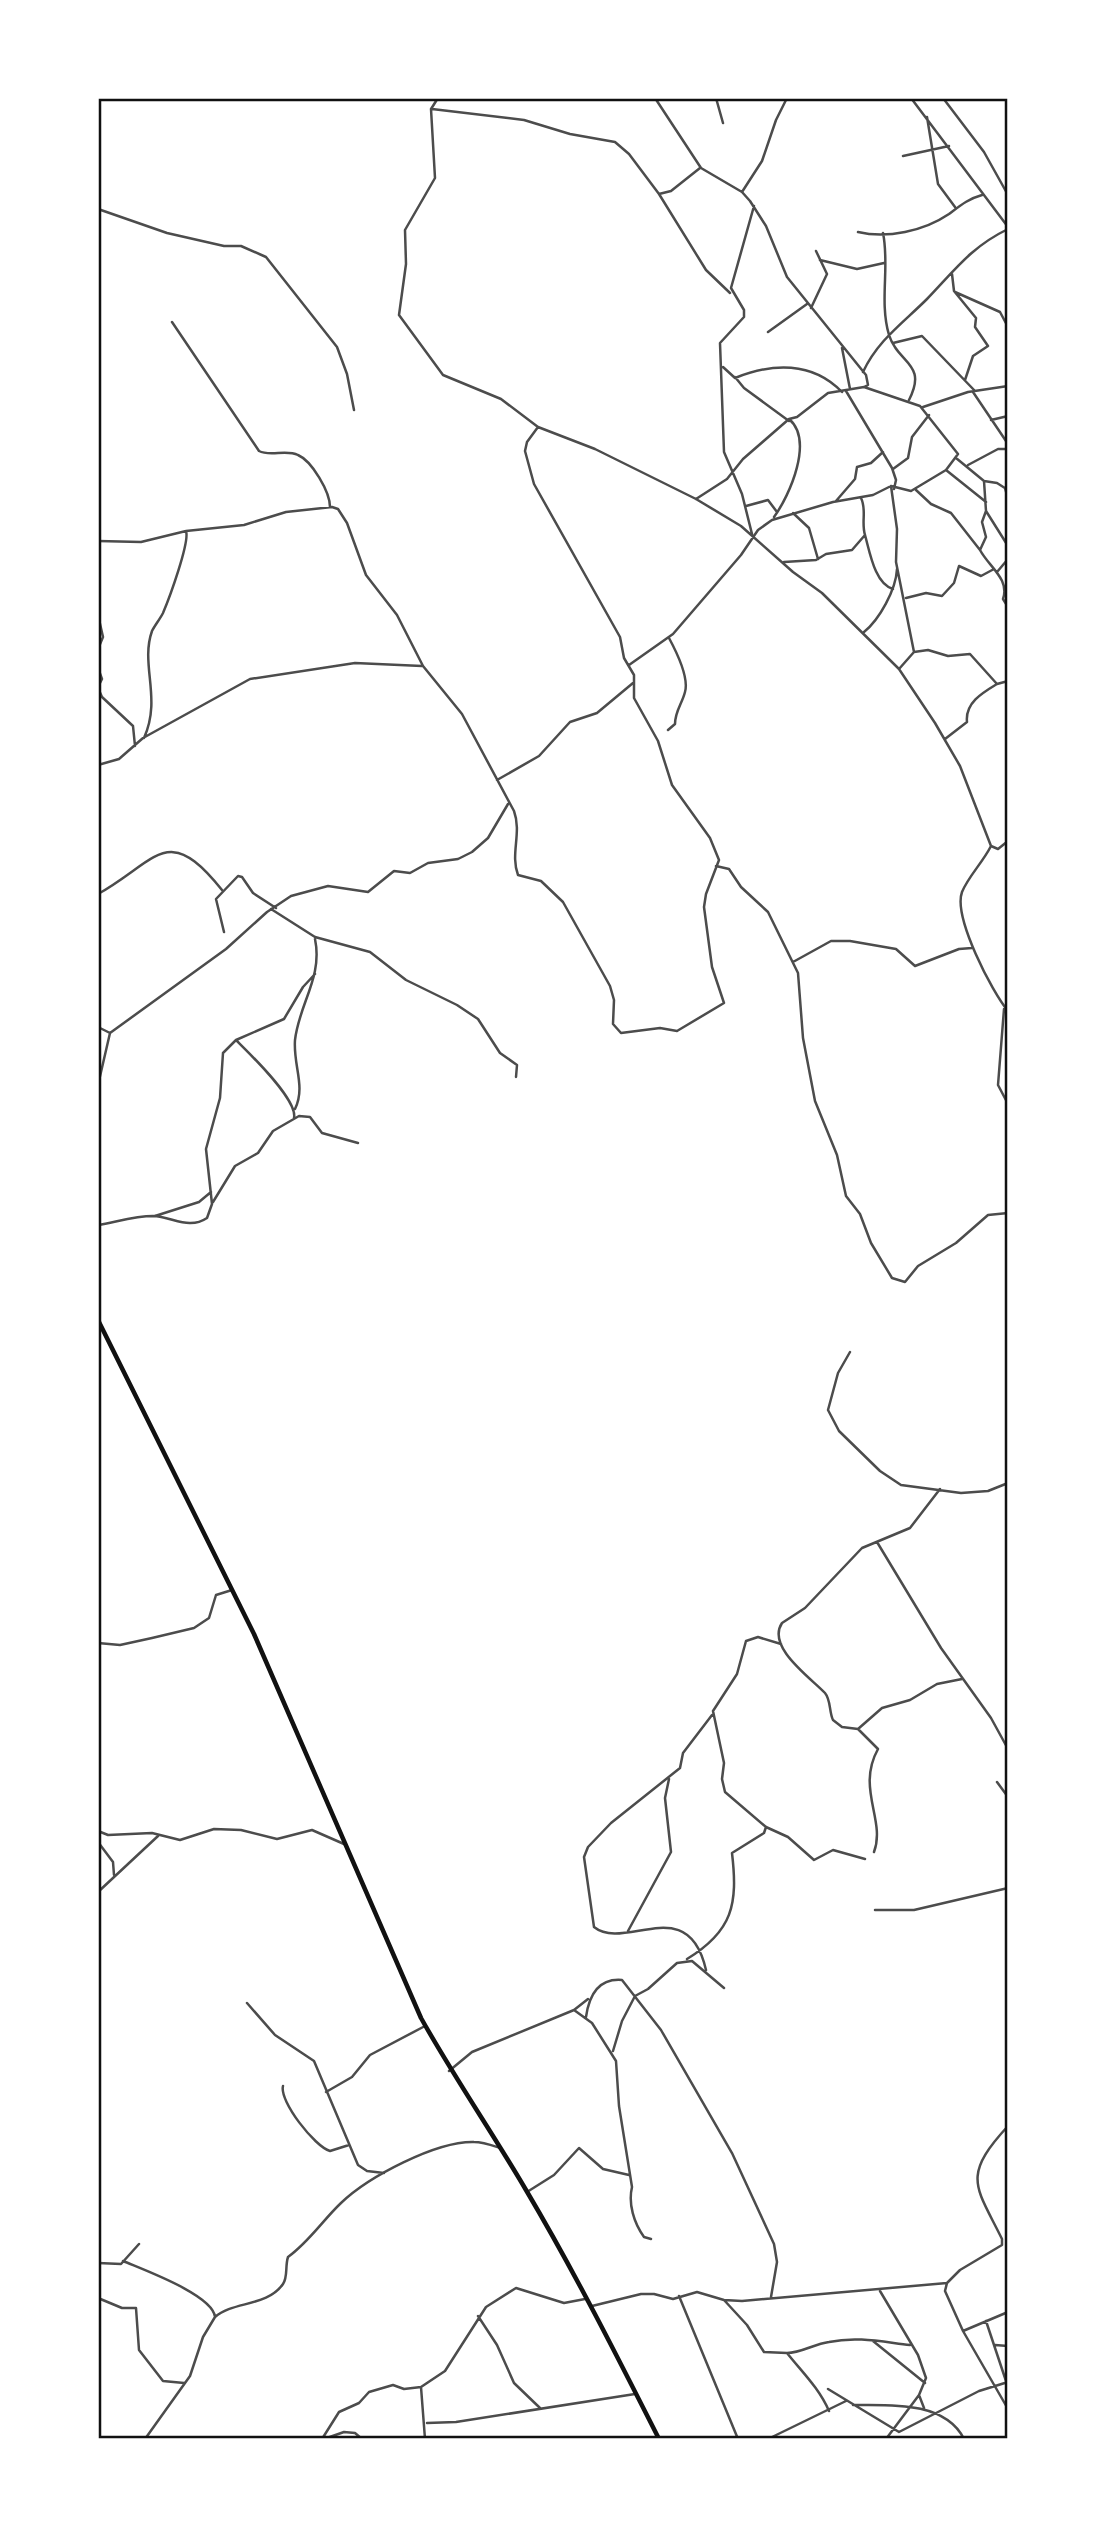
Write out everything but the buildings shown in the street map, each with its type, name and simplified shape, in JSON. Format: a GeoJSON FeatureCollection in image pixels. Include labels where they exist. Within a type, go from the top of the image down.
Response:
{"type":"FeatureCollection","features":[{"type":"Feature","properties":{"kind":"highway"},"geometry":{"type":"LineString","coordinates":[[98,1320],[233,1590],[295,1725],[344,1844],[425,2026],[449,2071],[473,2103],[527,2192],[659,2439]]}},
{"type":"Feature","properties":{"kind":"street"},"geometry":{"type":"LineString","coordinates":[[437,98],[431,109],[435,178],[405,230],[406,264],[399,315],[443,375],[501,399],[538,427],[595,449],[696,499],[741,526],[822,593],[899,669],[960,766],[991,846],[998,849],[1008,841]]}},
{"type":"Feature","properties":{"kind":"street"},"geometry":{"type":"LineString","coordinates":[[655,98],[701,167],[742,192],[754,206],[783,270],[863,372],[867,384],[864,387]]}},
{"type":"Feature","properties":{"kind":"street"},"geometry":{"type":"LineString","coordinates":[[716,98],[723,122]]}},
{"type":"Feature","properties":{"kind":"street"},"geometry":{"type":"LineString","coordinates":[[742,192],[762,161],[776,120],[788,98]]}},
{"type":"Feature","properties":{"kind":"street"},"geometry":{"type":"LineString","coordinates":[[863,372],[889,334],[952,274],[979,244],[1008,228],[911,98]]}},
{"type":"Feature","properties":{"kind":"street"},"geometry":{"type":"LineString","coordinates":[[943,98],[984,152],[1008,195]]}},
{"type":"Feature","properties":{"kind":"street"},"geometry":{"type":"LineString","coordinates":[[431,109],[524,120],[570,134],[615,142],[629,155],[659,194],[706,270],[732,293],[744,314],[721,339],[724,452],[746,506],[753,536]]}},
{"type":"Feature","properties":{"kind":"street"},"geometry":{"type":"LineString","coordinates":[[927,117],[939,187],[955,207]]}},
{"type":"Feature","properties":{"kind":"street"},"geometry":{"type":"LineString","coordinates":[[903,156],[918,151],[932,152],[949,146]]}},
{"type":"Feature","properties":{"kind":"street"},"geometry":{"type":"LineString","coordinates":[[659,194],[671,191],[701,167]]}},
{"type":"Feature","properties":{"kind":"street"},"geometry":{"type":"LineString","coordinates":[[858,232],[883,233],[914,229],[941,218],[955,207],[982,195]]}},
{"type":"Feature","properties":{"kind":"street"},"geometry":{"type":"LineString","coordinates":[[732,293],[754,206]]}},
{"type":"Feature","properties":{"kind":"street"},"geometry":{"type":"LineString","coordinates":[[98,209],[167,233],[224,246],[242,246],[265,257],[337,347],[348,374],[354,410]]}},
{"type":"Feature","properties":{"kind":"street"},"geometry":{"type":"LineString","coordinates":[[883,233],[884,306],[889,334],[913,367],[914,391],[909,400]]}},
{"type":"Feature","properties":{"kind":"street"},"geometry":{"type":"LineString","coordinates":[[811,308],[827,274],[816,251]]}},
{"type":"Feature","properties":{"kind":"street"},"geometry":{"type":"LineString","coordinates":[[820,260],[856,269],[884,263]]}},
{"type":"Feature","properties":{"kind":"street"},"geometry":{"type":"LineString","coordinates":[[952,274],[954,291],[976,318],[975,327],[988,346],[973,356],[965,380]]}},
{"type":"Feature","properties":{"kind":"street"},"geometry":{"type":"LineString","coordinates":[[954,291],[1000,312],[1008,327]]}},
{"type":"Feature","properties":{"kind":"street"},"geometry":{"type":"LineString","coordinates":[[768,332],[807,304]]}},
{"type":"Feature","properties":{"kind":"street"},"geometry":{"type":"LineString","coordinates":[[172,322],[259,451],[294,453],[302,458],[326,491],[330,507]]}},
{"type":"Feature","properties":{"kind":"street"},"geometry":{"type":"LineString","coordinates":[[894,344],[922,336],[974,391],[990,421],[1008,446],[968,465]]}},
{"type":"Feature","properties":{"kind":"street"},"geometry":{"type":"LineString","coordinates":[[841,346],[846,391],[897,480],[892,488],[895,503],[896,562],[893,589],[876,621],[864,632]]}},
{"type":"Feature","properties":{"kind":"street"},"geometry":{"type":"LineString","coordinates":[[629,665],[669,638],[741,555],[753,536],[772,520],[799,468],[798,429],[744,388],[722,366]]}},
{"type":"Feature","properties":{"kind":"street"},"geometry":{"type":"LineString","coordinates":[[735,377],[759,368],[793,368],[822,375],[846,391]]}},
{"type":"Feature","properties":{"kind":"street"},"geometry":{"type":"LineString","coordinates":[[922,407],[974,391],[1008,386]]}},
{"type":"Feature","properties":{"kind":"street"},"geometry":{"type":"LineString","coordinates":[[696,499],[727,479],[769,435],[824,395],[864,387],[909,400],[922,407],[956,449],[955,457],[946,470],[908,492],[892,488],[772,520]]}},
{"type":"Feature","properties":{"kind":"street"},"geometry":{"type":"LineString","coordinates":[[893,469],[908,458],[912,437],[929,415]]}},
{"type":"Feature","properties":{"kind":"street"},"geometry":{"type":"LineString","coordinates":[[990,421],[1008,416]]}},
{"type":"Feature","properties":{"kind":"street"},"geometry":{"type":"LineString","coordinates":[[98,541],[141,542],[186,531],[233,527],[286,512],[330,507],[338,509],[344,517],[366,575],[397,615],[423,666],[463,714],[517,822],[515,863],[518,875],[541,881],[567,908],[610,986],[614,1000],[613,1024],[621,1033],[660,1028],[677,1031],[724,1003],[712,967],[704,901],[717,872],[718,855],[672,785],[658,741],[634,698],[633,682],[620,637],[534,484],[525,452],[527,442],[538,427]]}},
{"type":"Feature","properties":{"kind":"street"},"geometry":{"type":"LineString","coordinates":[[835,502],[856,479],[858,466],[871,464],[883,452]]}},
{"type":"Feature","properties":{"kind":"street"},"geometry":{"type":"LineString","coordinates":[[955,457],[968,465],[984,481],[1006,489],[1008,499]]}},
{"type":"Feature","properties":{"kind":"street"},"geometry":{"type":"LineString","coordinates":[[946,470],[986,502]]}},
{"type":"Feature","properties":{"kind":"street"},"geometry":{"type":"LineString","coordinates":[[980,550],[986,539],[982,520],[986,511],[984,481]]}},
{"type":"Feature","properties":{"kind":"street"},"geometry":{"type":"LineString","coordinates":[[915,489],[931,504],[951,513],[997,572],[1005,591],[1003,599],[1008,607]]}},
{"type":"Feature","properties":{"kind":"street"},"geometry":{"type":"LineString","coordinates":[[861,497],[866,517],[865,535],[877,576],[886,587],[893,589]]}},
{"type":"Feature","properties":{"kind":"street"},"geometry":{"type":"LineString","coordinates":[[746,506],[768,500],[777,512]]}},
{"type":"Feature","properties":{"kind":"street"},"geometry":{"type":"LineString","coordinates":[[986,511],[1008,546]]}},
{"type":"Feature","properties":{"kind":"street"},"geometry":{"type":"LineString","coordinates":[[793,513],[810,528],[818,559]]}},
{"type":"Feature","properties":{"kind":"street"},"geometry":{"type":"LineString","coordinates":[[143,738],[153,704],[149,647],[152,629],[172,592],[175,573],[188,542],[186,531]]}},
{"type":"Feature","properties":{"kind":"street"},"geometry":{"type":"LineString","coordinates":[[783,562],[818,559],[826,554],[855,549],[865,535]]}},
{"type":"Feature","properties":{"kind":"street"},"geometry":{"type":"LineString","coordinates":[[997,572],[1008,559]]}},
{"type":"Feature","properties":{"kind":"street"},"geometry":{"type":"LineString","coordinates":[[896,562],[914,652]]}},
{"type":"Feature","properties":{"kind":"street"},"geometry":{"type":"LineString","coordinates":[[905,598],[926,593],[942,596],[954,583],[957,567],[974,570],[981,576],[997,572],[1008,576]]}},
{"type":"Feature","properties":{"kind":"street"},"geometry":{"type":"LineString","coordinates":[[98,615],[103,637],[98,649]]}},
{"type":"Feature","properties":{"kind":"street"},"geometry":{"type":"LineString","coordinates":[[668,730],[675,724],[675,712],[686,688],[685,672],[669,638]]}},
{"type":"Feature","properties":{"kind":"street"},"geometry":{"type":"LineString","coordinates":[[899,669],[914,652],[928,650],[948,656],[970,654],[997,684]]}},
{"type":"Feature","properties":{"kind":"street"},"geometry":{"type":"LineString","coordinates":[[98,765],[113,762],[143,738],[250,679],[355,663],[423,666]]}},
{"type":"Feature","properties":{"kind":"street"},"geometry":{"type":"LineString","coordinates":[[98,668],[102,678],[98,687],[100,695],[133,726],[135,747]]}},
{"type":"Feature","properties":{"kind":"street"},"geometry":{"type":"LineString","coordinates":[[496,781],[539,757],[570,722],[597,713],[633,682]]}},
{"type":"Feature","properties":{"kind":"street"},"geometry":{"type":"LineString","coordinates":[[945,739],[967,722],[967,710],[980,694],[997,684],[1007,682]]}},
{"type":"Feature","properties":{"kind":"street"},"geometry":{"type":"LineString","coordinates":[[98,1085],[110,1033],[226,949],[273,909],[294,895],[324,886],[349,887],[359,892],[368,892],[394,871],[410,873],[428,863],[464,856],[488,838],[508,804]]}},
{"type":"Feature","properties":{"kind":"street"},"geometry":{"type":"LineString","coordinates":[[991,846],[961,896],[972,948],[1008,1011]]}},
{"type":"Feature","properties":{"kind":"street"},"geometry":{"type":"LineString","coordinates":[[98,894],[160,854],[172,850],[188,856],[222,890]]}},
{"type":"Feature","properties":{"kind":"street"},"geometry":{"type":"LineString","coordinates":[[716,866],[729,869],[741,887],[768,912],[793,962],[799,980],[803,1038],[818,1110],[837,1155],[846,1196],[860,1214],[871,1243],[892,1278],[905,1282],[918,1266],[956,1243],[988,1215],[1008,1213]]}},
{"type":"Feature","properties":{"kind":"street"},"geometry":{"type":"LineString","coordinates":[[224,932],[215,902],[222,890],[241,876],[253,893],[315,937],[370,952],[407,980],[474,1015],[500,1053],[517,1065],[516,1077]]}},
{"type":"Feature","properties":{"kind":"street"},"geometry":{"type":"LineString","coordinates":[[294,1118],[301,1088],[294,1064],[296,1035],[315,974],[315,937]]}},
{"type":"Feature","properties":{"kind":"street"},"geometry":{"type":"LineString","coordinates":[[793,962],[831,941],[889,947],[900,951],[915,966],[959,948],[972,948]]}},
{"type":"Feature","properties":{"kind":"street"},"geometry":{"type":"LineString","coordinates":[[212,1204],[206,1149],[220,1098],[223,1053],[236,1040],[284,1019],[303,987],[315,974]]}},
{"type":"Feature","properties":{"kind":"street"},"geometry":{"type":"LineString","coordinates":[[1004,1006],[998,1085],[1008,1104]]}},
{"type":"Feature","properties":{"kind":"street"},"geometry":{"type":"LineString","coordinates":[[98,1027],[110,1033]]}},
{"type":"Feature","properties":{"kind":"street"},"geometry":{"type":"LineString","coordinates":[[236,1040],[258,1061],[295,1109]]}},
{"type":"Feature","properties":{"kind":"street"},"geometry":{"type":"LineString","coordinates":[[155,1216],[198,1223],[207,1218],[212,1204],[237,1164],[257,1153],[271,1133],[294,1118],[306,1115],[322,1133],[358,1143]]}},
{"type":"Feature","properties":{"kind":"street"},"geometry":{"type":"LineString","coordinates":[[98,1225],[155,1216],[199,1202],[211,1192]]}},
{"type":"Feature","properties":{"kind":"street"},"geometry":{"type":"LineString","coordinates":[[850,1352],[838,1373],[828,1406],[839,1431],[893,1482],[908,1488],[979,1493],[1008,1483]]}},
{"type":"Feature","properties":{"kind":"street"},"geometry":{"type":"LineString","coordinates":[[940,1489],[910,1528],[862,1548],[805,1608],[782,1623],[778,1633],[781,1644],[808,1680],[827,1695],[833,1720],[849,1730],[858,1729],[882,1707],[910,1700],[937,1685],[962,1679]]}},
{"type":"Feature","properties":{"kind":"street"},"geometry":{"type":"LineString","coordinates":[[877,1542],[1008,1749]]}},
{"type":"Feature","properties":{"kind":"street"},"geometry":{"type":"LineString","coordinates":[[98,1643],[120,1645],[194,1628],[209,1618],[219,1593],[233,1590]]}},
{"type":"Feature","properties":{"kind":"street"},"geometry":{"type":"LineString","coordinates":[[706,1970],[696,1943],[673,1929],[599,1931],[594,1927],[584,1857],[588,1847],[611,1822],[669,1779],[681,1766],[683,1753],[712,1715],[737,1674],[747,1641],[758,1637],[781,1644]]}},
{"type":"Feature","properties":{"kind":"street"},"geometry":{"type":"LineString","coordinates":[[712,1715],[724,1763],[722,1779],[725,1792],[766,1827],[781,1832],[814,1860],[833,1850],[865,1859]]}},
{"type":"Feature","properties":{"kind":"street"},"geometry":{"type":"LineString","coordinates":[[858,1729],[878,1749],[869,1769],[876,1829],[874,1852]]}},
{"type":"Feature","properties":{"kind":"street"},"geometry":{"type":"LineString","coordinates":[[628,1931],[670,1852],[665,1798],[669,1779]]}},
{"type":"Feature","properties":{"kind":"street"},"geometry":{"type":"LineString","coordinates":[[997,1782],[1008,1797]]}},
{"type":"Feature","properties":{"kind":"street"},"geometry":{"type":"LineString","coordinates":[[612,2051],[622,2021],[635,1996],[648,1989],[677,1963],[701,1951],[716,1938],[729,1917],[736,1873],[732,1853],[764,1833],[766,1827]]}},
{"type":"Feature","properties":{"kind":"street"},"geometry":{"type":"LineString","coordinates":[[98,1830],[108,1835],[139,1832],[180,1840],[205,1831],[236,1829],[277,1839],[312,1830],[344,1844]]}},
{"type":"Feature","properties":{"kind":"street"},"geometry":{"type":"LineString","coordinates":[[98,1892],[158,1836]]}},
{"type":"Feature","properties":{"kind":"street"},"geometry":{"type":"LineString","coordinates":[[98,1842],[113,1862],[114,1878]]}},
{"type":"Feature","properties":{"kind":"street"},"geometry":{"type":"LineString","coordinates":[[875,1910],[914,1910],[1008,1888]]}},
{"type":"Feature","properties":{"kind":"street"},"geometry":{"type":"LineString","coordinates":[[687,1959],[706,1970],[724,1988]]}},
{"type":"Feature","properties":{"kind":"street"},"geometry":{"type":"LineString","coordinates":[[449,2071],[472,2052],[574,2010],[600,1985],[618,1979],[627,1983],[681,2063],[732,2153],[774,2245],[776,2267],[771,2297]]}},
{"type":"Feature","properties":{"kind":"street"},"geometry":{"type":"LineString","coordinates":[[586,2017],[590,1997]]}},
{"type":"Feature","properties":{"kind":"street"},"geometry":{"type":"LineString","coordinates":[[247,2003],[275,2035],[312,2059],[362,2169],[373,2173],[387,2172]]}},
{"type":"Feature","properties":{"kind":"street"},"geometry":{"type":"LineString","coordinates":[[574,2010],[586,2017],[612,2051],[617,2068],[619,2106],[628,2148],[632,2210],[641,2234],[651,2239]]}},
{"type":"Feature","properties":{"kind":"street"},"geometry":{"type":"LineString","coordinates":[[326,2092],[352,2077],[370,2055],[425,2026]]}},
{"type":"Feature","properties":{"kind":"street"},"geometry":{"type":"LineString","coordinates":[[283,2086],[283,2098],[318,2145],[330,2151],[349,2145]]}},
{"type":"Feature","properties":{"kind":"street"},"geometry":{"type":"LineString","coordinates":[[589,2307],[641,2294],[673,2299],[697,2292],[724,2300],[787,2298],[947,2283],[960,2270],[1002,2245],[1003,2239],[980,2199],[977,2183],[982,2161],[1008,2126]]}},
{"type":"Feature","properties":{"kind":"street"},"geometry":{"type":"LineString","coordinates":[[145,2439],[185,2383],[206,2329],[215,2317],[253,2304],[277,2290],[285,2282],[288,2258],[302,2247],[342,2202],[387,2172],[435,2149],[477,2141],[500,2148]]}},
{"type":"Feature","properties":{"kind":"street"},"geometry":{"type":"LineString","coordinates":[[527,2192],[554,2175],[579,2148],[603,2169],[629,2175]]}},
{"type":"Feature","properties":{"kind":"street"},"geometry":{"type":"LineString","coordinates":[[98,2263],[118,2265],[139,2244]]}},
{"type":"Feature","properties":{"kind":"street"},"geometry":{"type":"LineString","coordinates":[[123,2261],[198,2296],[212,2308],[215,2317]]}},
{"type":"Feature","properties":{"kind":"street"},"geometry":{"type":"LineString","coordinates":[[947,2283],[947,2299],[1008,2409]]}},
{"type":"Feature","properties":{"kind":"street"},"geometry":{"type":"LineString","coordinates":[[323,2439],[339,2412],[359,2403],[369,2392],[393,2385],[404,2389],[421,2387],[445,2371],[478,2316],[504,2294],[516,2288],[564,2303],[585,2299]]}},
{"type":"Feature","properties":{"kind":"street"},"geometry":{"type":"LineString","coordinates":[[880,2291],[922,2364],[925,2383],[911,2407],[886,2439]]}},
{"type":"Feature","properties":{"kind":"street"},"geometry":{"type":"LineString","coordinates":[[678,2296],[738,2439]]}},
{"type":"Feature","properties":{"kind":"street"},"geometry":{"type":"LineString","coordinates":[[98,2298],[122,2308],[136,2308],[140,2352],[163,2381],[185,2383]]}},
{"type":"Feature","properties":{"kind":"street"},"geometry":{"type":"LineString","coordinates":[[724,2300],[747,2325],[764,2352],[787,2353],[830,2342],[870,2340],[912,2345]]}},
{"type":"Feature","properties":{"kind":"street"},"geometry":{"type":"LineString","coordinates":[[963,2330],[1008,2312]]}},
{"type":"Feature","properties":{"kind":"street"},"geometry":{"type":"LineString","coordinates":[[478,2316],[497,2345],[514,2383],[540,2408]]}},
{"type":"Feature","properties":{"kind":"street"},"geometry":{"type":"LineString","coordinates":[[828,2389],[894,2431],[904,2432],[931,2414],[979,2391],[1007,2382],[986,2321]]}},
{"type":"Feature","properties":{"kind":"street"},"geometry":{"type":"LineString","coordinates":[[870,2340],[925,2383]]}},
{"type":"Feature","properties":{"kind":"street"},"geometry":{"type":"LineString","coordinates":[[995,2345],[1008,2346]]}},
{"type":"Feature","properties":{"kind":"street"},"geometry":{"type":"LineString","coordinates":[[787,2353],[800,2373],[816,2386],[829,2410]]}},
{"type":"Feature","properties":{"kind":"street"},"geometry":{"type":"LineString","coordinates":[[421,2387],[426,2423],[425,2439]]}},
{"type":"Feature","properties":{"kind":"street"},"geometry":{"type":"LineString","coordinates":[[426,2423],[456,2422],[635,2394]]}},
{"type":"Feature","properties":{"kind":"street"},"geometry":{"type":"LineString","coordinates":[[919,2395],[925,2410]]}},
{"type":"Feature","properties":{"kind":"street"},"geometry":{"type":"LineString","coordinates":[[768,2439],[846,2401]]}},
{"type":"Feature","properties":{"kind":"street"},"geometry":{"type":"LineString","coordinates":[[853,2405],[925,2410],[951,2421],[964,2439]]}},
{"type":"Feature","properties":{"kind":"street"},"geometry":{"type":"LineString","coordinates":[[323,2439],[344,2432],[355,2433],[362,2439]]}}]}
